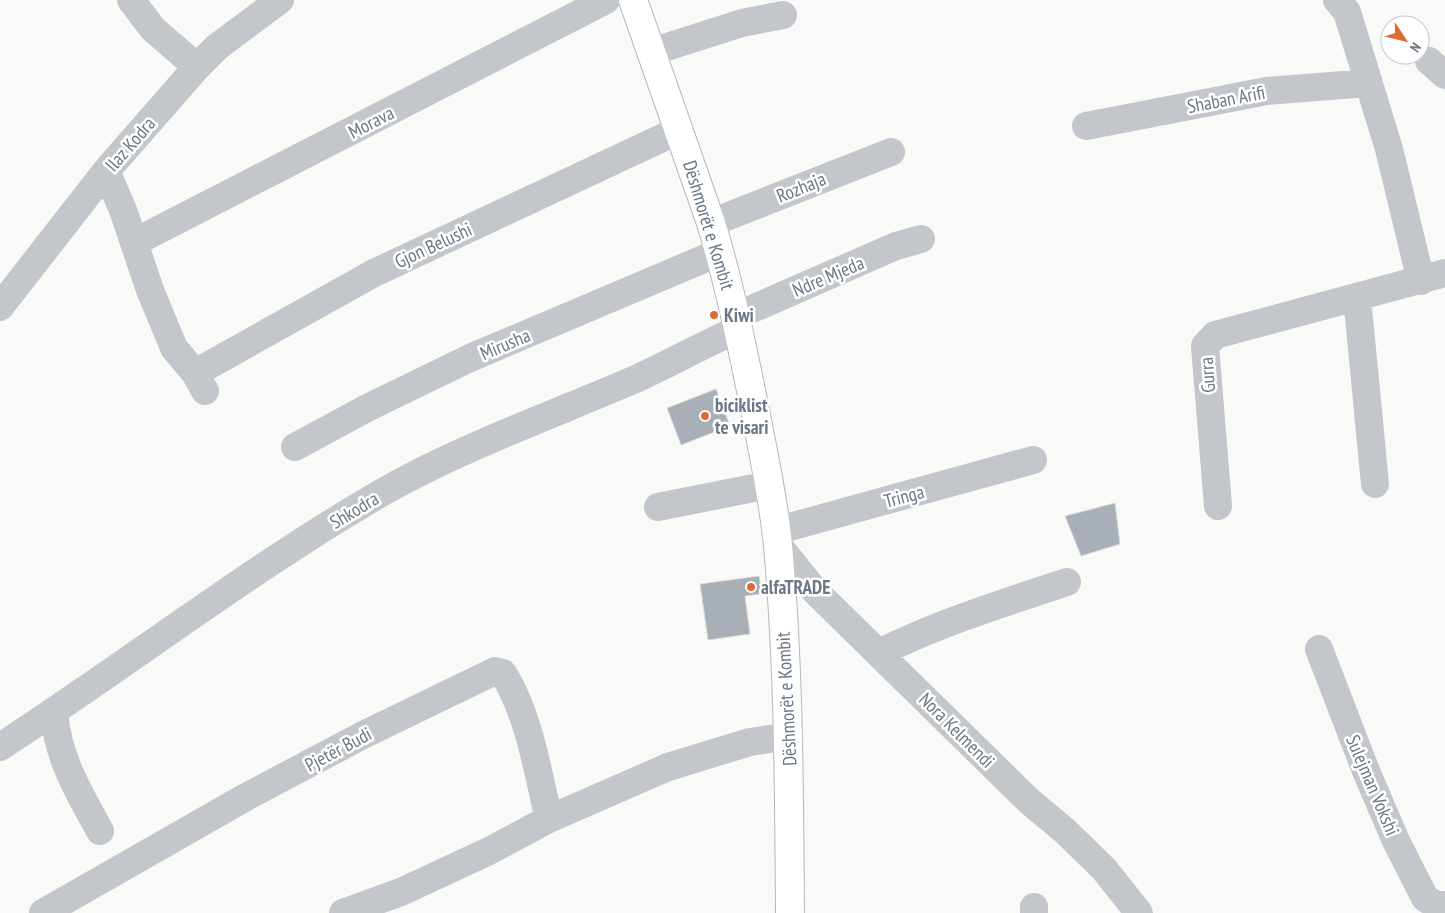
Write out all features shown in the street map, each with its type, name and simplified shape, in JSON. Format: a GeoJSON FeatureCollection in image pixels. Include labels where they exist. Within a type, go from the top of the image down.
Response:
{"type":"FeatureCollection","features":[{"type":"Feature","properties":{"kind":"main road","name":"Dëshmorët e Kombit"},"geometry":{"type":"LineString","coordinates":[[633,0],[720,252],[738,323],[769,485],[776,538],[789,736],[790,913]]}},
{"type":"Feature","properties":{"kind":"street"},"geometry":{"type":"LineString","coordinates":[[131,0],[154,29],[197,68]]}},
{"type":"Feature","properties":{"kind":"street","name":"Ilaz Kodra"},"geometry":{"type":"LineString","coordinates":[[0,307],[106,171],[197,68],[217,47],[280,0]]}},
{"type":"Feature","properties":{"kind":"street","name":"Morava"},"geometry":{"type":"LineString","coordinates":[[135,242],[606,0]]}},
{"type":"Feature","properties":{"kind":"street"},"geometry":{"type":"LineString","coordinates":[[1337,0],[1347,12],[1389,149],[1433,277]]}},
{"type":"Feature","properties":{"kind":"street"},"geometry":{"type":"LineString","coordinates":[[651,52],[742,23],[783,15]]}},
{"type":"Feature","properties":{"kind":"street","name":"Shaban Arifi"},"geometry":{"type":"LineString","coordinates":[[1086,126],[1267,91],[1368,83]]}},
{"type":"Feature","properties":{"kind":"street","name":"Gjon Belushi"},"geometry":{"type":"LineString","coordinates":[[135,242],[150,290],[174,348],[200,382],[374,273],[678,130]]}},
{"type":"Feature","properties":{"kind":"street","name":"Rozhaja"},"geometry":{"type":"LineString","coordinates":[[711,223],[891,152]]}},
{"type":"Feature","properties":{"kind":"street"},"geometry":{"type":"LineString","coordinates":[[106,171],[135,242]]}},
{"type":"Feature","properties":{"kind":"street","name":"Ndre Mjeda"},"geometry":{"type":"LineString","coordinates":[[738,323],[896,246],[921,239]]}},
{"type":"Feature","properties":{"kind":"street","name":"Mirusha"},"geometry":{"type":"LineString","coordinates":[[295,447],[367,408],[470,358],[720,252]]}},
{"type":"Feature","properties":{"kind":"street","name":"Gurra"},"geometry":{"type":"LineString","coordinates":[[1218,506],[1205,346],[1215,335],[1433,277]]}},
{"type":"Feature","properties":{"kind":"street"},"geometry":{"type":"LineString","coordinates":[[1357,298],[1375,484]]}},
{"type":"Feature","properties":{"kind":"street","name":"Shkodra"},"geometry":{"type":"LineString","coordinates":[[0,747],[54,712],[280,555],[382,493],[440,462],[633,380],[738,323]]}},
{"type":"Feature","properties":{"kind":"street","name":"Tringa"},"geometry":{"type":"LineString","coordinates":[[776,538],[1033,460]]}},
{"type":"Feature","properties":{"kind":"street"},"geometry":{"type":"LineString","coordinates":[[658,507],[769,485]]}},
{"type":"Feature","properties":{"kind":"street","name":"Nora Kelmendi"},"geometry":{"type":"LineString","coordinates":[[776,538],[815,591],[1029,801],[1065,831],[1104,869],[1139,913]]}},
{"type":"Feature","properties":{"kind":"street"},"geometry":{"type":"LineString","coordinates":[[879,653],[914,636],[1067,582]]}},
{"type":"Feature","properties":{"kind":"street","name":"Sulejman Vokshi"},"geometry":{"type":"LineString","coordinates":[[1319,649],[1356,746],[1396,841],[1425,898],[1445,906]]}},
{"type":"Feature","properties":{"kind":"street","name":"Pjetër Budi"},"geometry":{"type":"LineString","coordinates":[[43,913],[254,793],[363,735],[496,671],[503,673],[513,690],[526,725],[549,819]]}},
{"type":"Feature","properties":{"kind":"street"},"geometry":{"type":"LineString","coordinates":[[54,712],[62,756],[100,831]]}},
{"type":"Feature","properties":{"kind":"street"},"geometry":{"type":"LineString","coordinates":[[343,913],[401,892],[489,851],[549,819],[668,766],[750,742],[789,736]]}},
{"type":"Feature","properties":{"kind":"building"},"geometry":{"type":"Polygon","coordinates":[[[716,389],[730,426],[681,445],[667,408],[716,389]]]}},
{"type":"Feature","properties":{"kind":"building"},"geometry":{"type":"Polygon","coordinates":[[[1115,503],[1120,544],[1081,556],[1065,516],[1115,503]]]}},
{"type":"Feature","properties":{"kind":"building"},"geometry":{"type":"Polygon","coordinates":[[[759,576],[762,594],[745,596],[750,634],[708,640],[700,584],[759,576]]]}},
{"type":"Feature","properties":{"kind":"place","name":"Kiwi"},"geometry":{"type":"Point","coordinates":[714,315]}},
{"type":"Feature","properties":{"kind":"place","name":"biciklist te visari"},"geometry":{"type":"Point","coordinates":[705,416]}},
{"type":"Feature","properties":{"kind":"place","name":"alfaTRADE"},"geometry":{"type":"Point","coordinates":[751,587]}}]}
